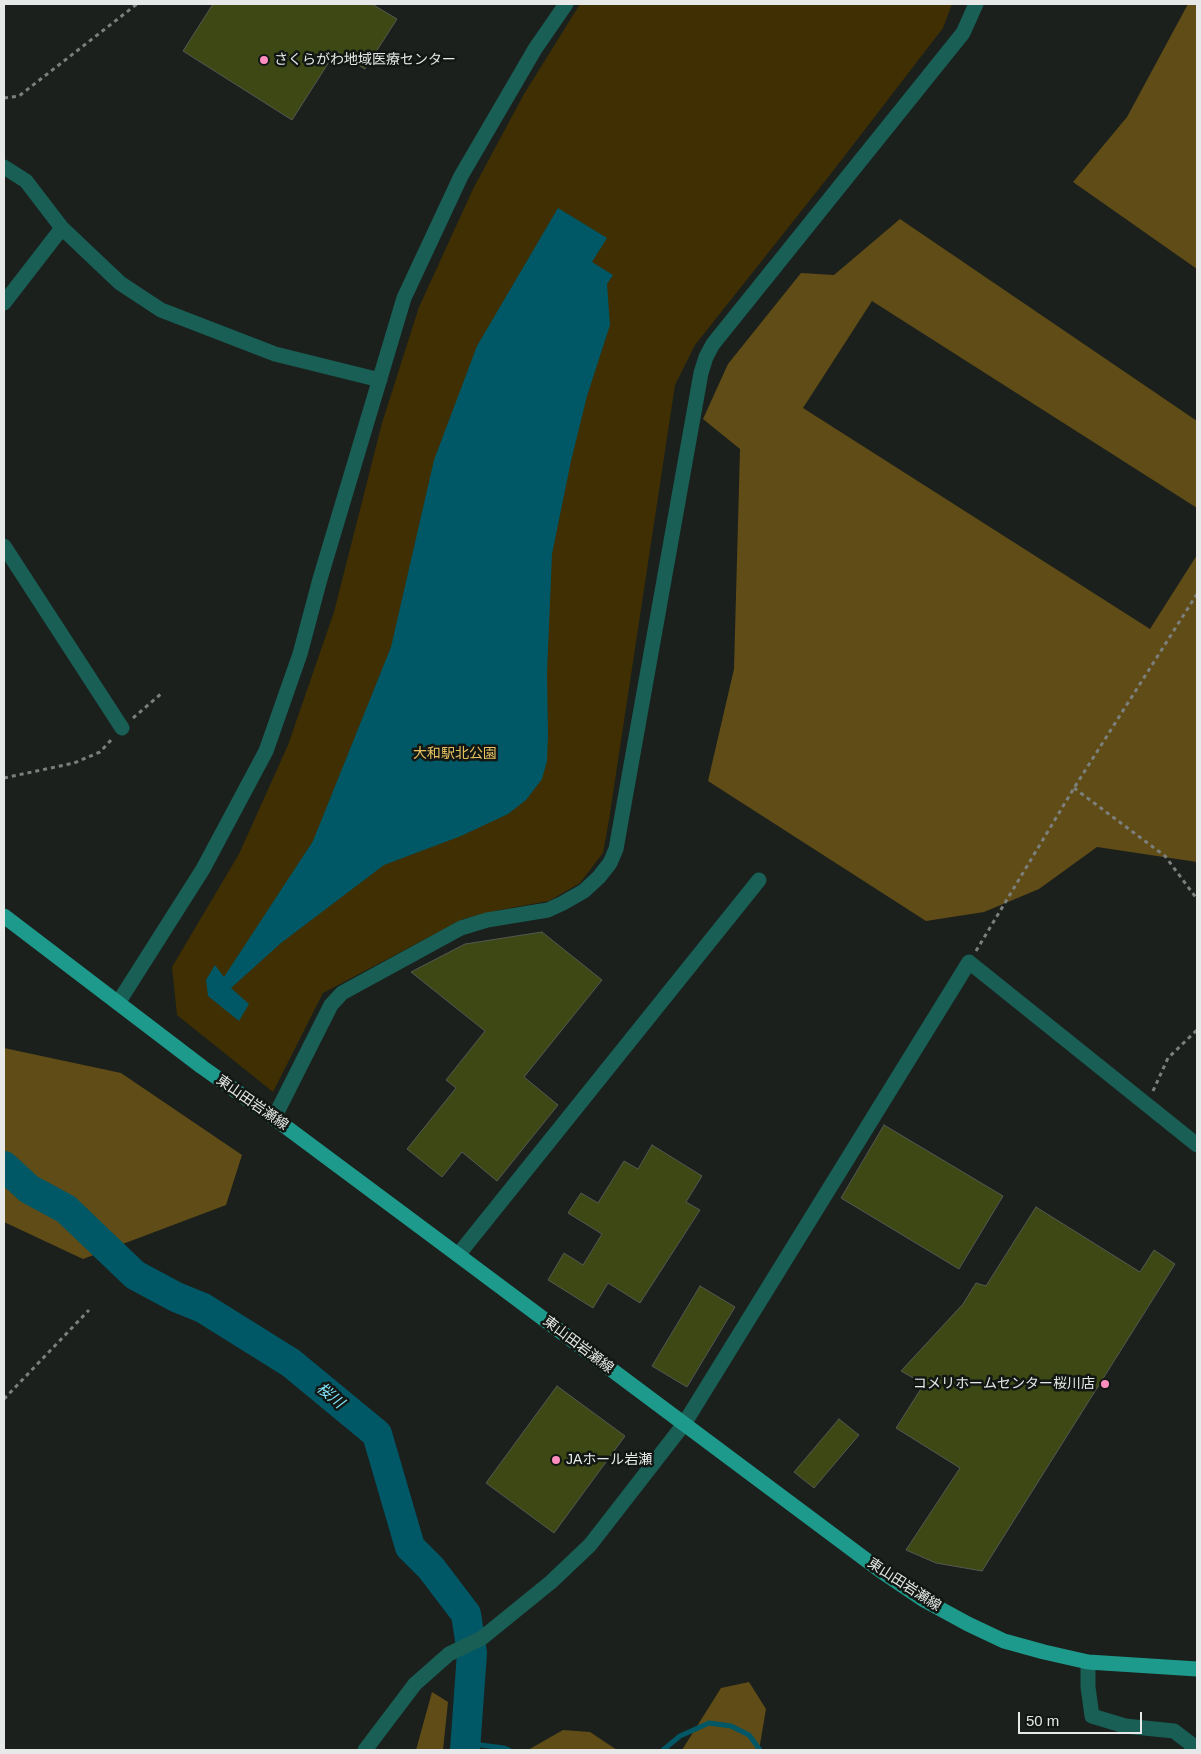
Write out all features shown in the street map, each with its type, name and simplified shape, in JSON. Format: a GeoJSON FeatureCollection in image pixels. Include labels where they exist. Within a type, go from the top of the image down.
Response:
{"type":"FeatureCollection","features":[{"type":"Feature","properties":{"kind":"main road","name":"東山田岩瀬線"},"geometry":{"type":"LineString","coordinates":[[4,916],[202,1067],[274,1118],[881,1571],[924,1600],[968,1624],[1004,1640],[1044,1652],[1088,1662],[1197,1669]]}},
{"type":"Feature","properties":{"kind":"street"},"geometry":{"type":"LineString","coordinates":[[118,1003],[203,869],[266,751],[300,654],[320,579],[404,298],[461,176],[535,49],[566,4]]}},
{"type":"Feature","properties":{"kind":"street"},"geometry":{"type":"LineString","coordinates":[[274,1118],[330,1005],[342,993],[462,928],[487,920],[548,910],[563,903],[584,891],[610,863],[616,849],[701,373],[706,357],[713,344],[962,33],[976,4]]}},
{"type":"Feature","properties":{"kind":"street"},"geometry":{"type":"LineString","coordinates":[[4,167],[26,181],[62,228],[120,283],[161,310],[275,354],[380,380]]}},
{"type":"Feature","properties":{"kind":"street"},"geometry":{"type":"LineString","coordinates":[[4,303],[62,228]]}},
{"type":"Feature","properties":{"kind":"street"},"geometry":{"type":"LineString","coordinates":[[4,546],[122,728]]}},
{"type":"Feature","properties":{"kind":"street"},"geometry":{"type":"LineString","coordinates":[[458,1255],[759,880]]}},
{"type":"Feature","properties":{"kind":"street"},"geometry":{"type":"LineString","coordinates":[[365,1750],[415,1684],[449,1654],[482,1638],[550,1582],[590,1545],[684,1424],[969,962],[1197,1145]]}},
{"type":"Feature","properties":{"kind":"street"},"geometry":{"type":"LineString","coordinates":[[1088,1662],[1088,1687],[1092,1716],[1125,1726],[1174,1731],[1191,1744],[1192,1750]]}},
{"type":"Feature","properties":{"kind":"path"},"geometry":{"type":"LineString","coordinates":[[4,98],[19,96],[137,4]]}},
{"type":"Feature","properties":{"kind":"path"},"geometry":{"type":"LineString","coordinates":[[969,962],[1074,788],[1197,594]]}},
{"type":"Feature","properties":{"kind":"path"},"geometry":{"type":"LineString","coordinates":[[4,778],[74,763],[100,752],[122,728],[162,692]]}},
{"type":"Feature","properties":{"kind":"path"},"geometry":{"type":"LineString","coordinates":[[1074,788],[1165,856],[1197,899]]}},
{"type":"Feature","properties":{"kind":"path"},"geometry":{"type":"LineString","coordinates":[[1148,1105],[1168,1058],[1197,1030]]}},
{"type":"Feature","properties":{"kind":"path"},"geometry":{"type":"LineString","coordinates":[[4,1399],[89,1310]]}},
{"type":"Feature","properties":{"kind":"green space","name":"大和駅北公園"},"geometry":{"type":"Polygon","coordinates":[[[580,4],[952,4],[943,28],[695,345],[675,385],[603,853],[580,883],[549,901],[463,919],[323,993],[273,1092],[177,1015],[172,967],[239,854],[288,745],[334,612],[382,423],[419,307],[473,189],[524,94],[580,4]]]}},
{"type":"Feature","properties":{"kind":"shaded area"},"geometry":{"type":"Polygon","coordinates":[[[1188,4],[1197,4],[1197,269],[1073,182],[1127,117],[1188,4]]]}},
{"type":"Feature","properties":{"kind":"shaded area"},"geometry":{"type":"Polygon","coordinates":[[[900,219],[1197,421],[1197,508],[872,301],[803,408],[1150,629],[1197,555],[1197,862],[1097,847],[1039,889],[984,912],[926,921],[708,781],[734,669],[740,449],[703,419],[728,364],[801,273],[834,275],[900,219]]]}},
{"type":"Feature","properties":{"kind":"shaded area"},"geometry":{"type":"Polygon","coordinates":[[[4,1048],[121,1073],[242,1155],[226,1205],[83,1259],[4,1222],[4,1048]]]}},
{"type":"Feature","properties":{"kind":"shaded area"},"geometry":{"type":"Polygon","coordinates":[[[749,1682],[766,1709],[759,1750],[682,1750],[721,1688],[749,1682]]]}},
{"type":"Feature","properties":{"kind":"shaded area"},"geometry":{"type":"Polygon","coordinates":[[[432,1692],[448,1702],[443,1750],[416,1750],[432,1692]]]}},
{"type":"Feature","properties":{"kind":"shaded area"},"geometry":{"type":"Polygon","coordinates":[[[563,1730],[590,1732],[617,1750],[528,1750],[563,1730]]]}},
{"type":"Feature","properties":{"kind":"water"},"geometry":{"type":"Polygon","coordinates":[[[558,208],[607,238],[592,262],[613,275],[607,284],[610,325],[587,396],[571,461],[552,554],[547,673],[547,761],[542,779],[526,800],[508,814],[461,836],[384,865],[281,943],[231,988],[249,1004],[239,1021],[208,996],[206,980],[215,965],[224,977],[313,841],[391,647],[434,460],[477,346],[558,208]]]}},
{"type":"Feature","properties":{"kind":"building","name":"さくらがわ地域医療センター"},"geometry":{"type":"Polygon","coordinates":[[[213,4],[372,4],[397,19],[365,69],[336,51],[292,120],[183,51],[213,4]]]}},
{"type":"Feature","properties":{"kind":"building"},"geometry":{"type":"Polygon","coordinates":[[[542,932],[602,980],[524,1077],[558,1105],[497,1181],[462,1152],[442,1177],[407,1149],[456,1088],[446,1080],[485,1031],[411,972],[465,944],[542,932]]]}},
{"type":"Feature","properties":{"kind":"building"},"geometry":{"type":"Polygon","coordinates":[[[884,1125],[1003,1196],[959,1269],[841,1198],[884,1125]]]}},
{"type":"Feature","properties":{"kind":"building"},"geometry":{"type":"Polygon","coordinates":[[[652,1145],[702,1176],[686,1202],[700,1210],[640,1303],[608,1283],[593,1308],[548,1280],[564,1253],[583,1265],[602,1234],[568,1213],[581,1193],[598,1203],[624,1161],[638,1169],[652,1145]]]}},
{"type":"Feature","properties":{"kind":"building"},"geometry":{"type":"Polygon","coordinates":[[[1036,1207],[1140,1272],[1154,1250],[1175,1264],[982,1571],[936,1563],[906,1550],[960,1468],[896,1428],[924,1384],[901,1371],[963,1304],[976,1283],[986,1286],[1036,1207]]]}},
{"type":"Feature","properties":{"kind":"building"},"geometry":{"type":"Polygon","coordinates":[[[700,1286],[735,1307],[687,1387],[652,1366],[700,1286]]]}},
{"type":"Feature","properties":{"kind":"building","name":"JAホール岩瀬"},"geometry":{"type":"Polygon","coordinates":[[[557,1386],[625,1436],[554,1533],[486,1483],[557,1386]]]}},
{"type":"Feature","properties":{"kind":"building"},"geometry":{"type":"Polygon","coordinates":[[[839,1419],[859,1435],[814,1488],[794,1472],[839,1419]]]}},
{"type":"Feature","properties":{"kind":"waterway","name":"桜川"},"geometry":{"type":"LineString","coordinates":[[4,1166],[29,1189],[66,1209],[135,1275],[176,1297],[203,1308],[291,1363],[377,1434],[410,1547],[431,1568],[466,1614],[472,1653],[465,1750]]}},
{"type":"Feature","properties":{"kind":"waterway"},"geometry":{"type":"LineString","coordinates":[[663,1750],[680,1736],[709,1723],[731,1726],[749,1735],[760,1750]]}},
{"type":"Feature","properties":{"kind":"waterway"},"geometry":{"type":"LineString","coordinates":[[465,1743],[509,1750]]}},
{"type":"Feature","properties":{"kind":"place","name":"さくらがわ地域医療センター"},"geometry":{"type":"Point","coordinates":[264,60]}},
{"type":"Feature","properties":{"kind":"place","name":"コメリホームセンター桜川店"},"geometry":{"type":"Point","coordinates":[1105,1384]}},
{"type":"Feature","properties":{"kind":"place","name":"JAホール岩瀬"},"geometry":{"type":"Point","coordinates":[556,1460]}}]}
